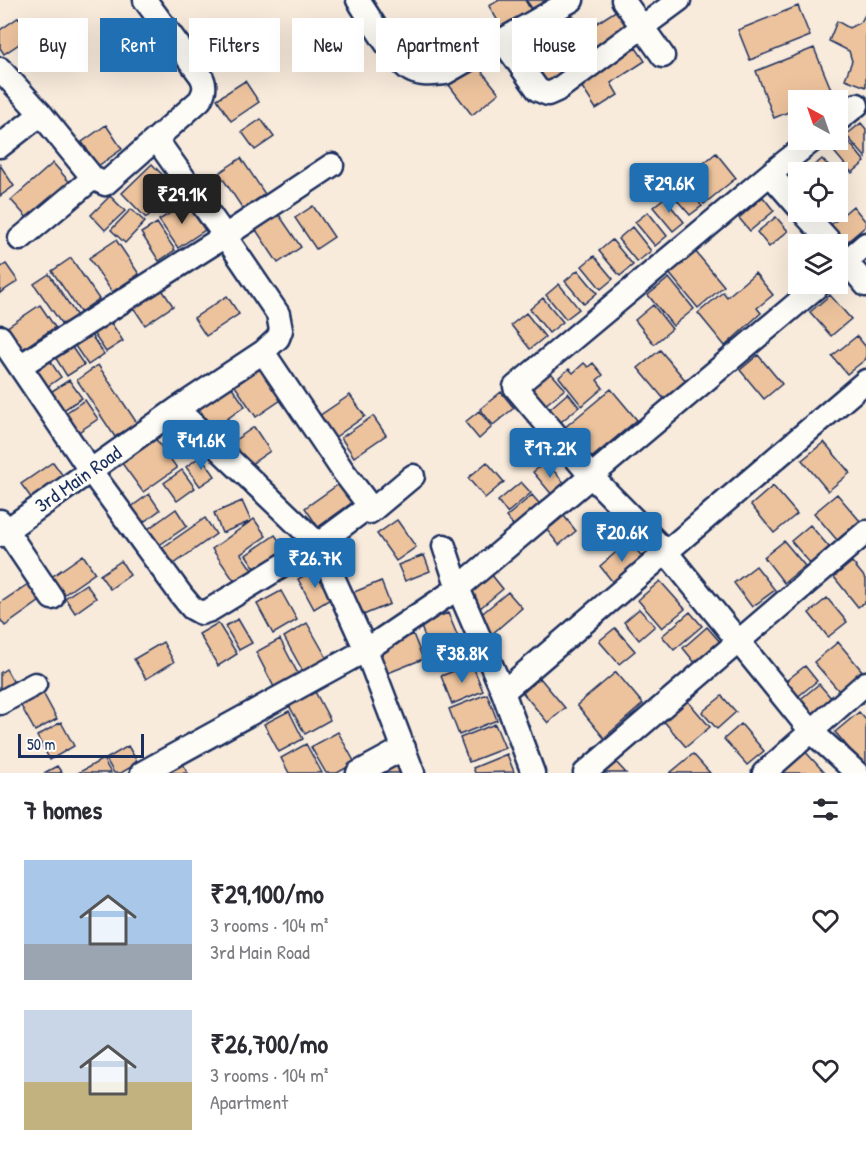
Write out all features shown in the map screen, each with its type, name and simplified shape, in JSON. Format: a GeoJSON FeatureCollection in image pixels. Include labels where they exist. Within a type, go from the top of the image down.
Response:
{"type":"FeatureCollection","features":[{"type":"Feature","properties":{"kind":"street"},"geometry":{"type":"LineString","coordinates":[[0,69],[41,114],[93,178],[105,184],[200,100],[204,93],[201,76],[145,0]]}},
{"type":"Feature","properties":{"kind":"street"},"geometry":{"type":"LineString","coordinates":[[358,0],[389,46],[410,70],[428,75],[445,73],[572,0]]}},
{"type":"Feature","properties":{"kind":"street"},"geometry":{"type":"LineString","coordinates":[[623,0],[663,56]]}},
{"type":"Feature","properties":{"kind":"street"},"geometry":{"type":"LineString","coordinates":[[502,40],[538,90],[548,94],[558,90],[679,0]]}},
{"type":"Feature","properties":{"kind":"street"},"geometry":{"type":"LineString","coordinates":[[848,112],[857,105]]}},
{"type":"Feature","properties":{"kind":"street"},"geometry":{"type":"LineString","coordinates":[[0,146],[41,114]]}},
{"type":"Feature","properties":{"kind":"street","name":"3rd Main Road"},"geometry":{"type":"LineString","coordinates":[[2,528],[263,352],[278,338],[281,323],[278,314],[156,139]]}},
{"type":"Feature","properties":{"kind":"street"},"geometry":{"type":"LineString","coordinates":[[800,150],[515,387],[591,476],[666,552],[811,731],[857,773]]}},
{"type":"Feature","properties":{"kind":"street"},"geometry":{"type":"LineString","coordinates":[[20,366],[332,165]]}},
{"type":"Feature","properties":{"kind":"street"},"geometry":{"type":"LineString","coordinates":[[770,174],[788,195]]}},
{"type":"Feature","properties":{"kind":"street"},"geometry":{"type":"LineString","coordinates":[[20,239],[93,178]]}},
{"type":"Feature","properties":{"kind":"street"},"geometry":{"type":"LineString","coordinates":[[811,222],[820,234]]}},
{"type":"Feature","properties":{"kind":"street"},"geometry":{"type":"LineString","coordinates":[[848,252],[866,244]]}},
{"type":"Feature","properties":{"kind":"street"},"geometry":{"type":"LineString","coordinates":[[848,266],[866,285]]}},
{"type":"Feature","properties":{"kind":"street"},"geometry":{"type":"LineString","coordinates":[[142,773],[366,650],[458,588],[808,294]]}},
{"type":"Feature","properties":{"kind":"street"},"geometry":{"type":"LineString","coordinates":[[0,337],[90,470],[182,596],[192,608],[201,613],[210,610],[318,544],[372,516],[413,476]]}},
{"type":"Feature","properties":{"kind":"street"},"geometry":{"type":"LineString","coordinates":[[263,352],[343,471],[368,504],[372,516]]}},
{"type":"Feature","properties":{"kind":"street"},"geometry":{"type":"LineString","coordinates":[[503,692],[866,381]]}},
{"type":"Feature","properties":{"kind":"street"},"geometry":{"type":"LineString","coordinates":[[177,409],[318,544],[366,650],[413,773]]}},
{"type":"Feature","properties":{"kind":"street"},"geometry":{"type":"LineString","coordinates":[[2,528],[52,598]]}},
{"type":"Feature","properties":{"kind":"street"},"geometry":{"type":"LineString","coordinates":[[585,773],[866,532]]}},
{"type":"Feature","properties":{"kind":"street"},"geometry":{"type":"LineString","coordinates":[[444,546],[458,588],[503,692],[533,773]]}},
{"type":"Feature","properties":{"kind":"street"},"geometry":{"type":"LineString","coordinates":[[764,773],[866,683]]}},
{"type":"Feature","properties":{"kind":"street"},"geometry":{"type":"LineString","coordinates":[[0,703],[35,684]]}},
{"type":"Feature","properties":{"kind":"street"},"geometry":{"type":"LineString","coordinates":[[358,773],[404,748]]}},
{"type":"Feature","properties":{"kind":"building"},"geometry":{"type":"Polygon","coordinates":[[[499,0],[525,0],[531,10],[518,18],[512,18],[512,22],[502,28],[500,18],[496,18],[489,6],[499,0]]]}},
{"type":"Feature","properties":{"kind":"building"},"geometry":{"type":"Polygon","coordinates":[[[526,0],[559,0],[536,14],[526,0]]]}},
{"type":"Feature","properties":{"kind":"building"},"geometry":{"type":"Polygon","coordinates":[[[798,6],[810,36],[750,60],[738,30],[798,6]]]}},
{"type":"Feature","properties":{"kind":"building"},"geometry":{"type":"Polygon","coordinates":[[[567,8],[575,18],[554,18],[567,8]]]}},
{"type":"Feature","properties":{"kind":"building"},"geometry":{"type":"Polygon","coordinates":[[[617,10],[630,29],[597,51],[597,23],[617,10]]]}},
{"type":"Feature","properties":{"kind":"building"},"geometry":{"type":"Polygon","coordinates":[[[866,13],[866,87],[845,79],[852,61],[849,51],[829,41],[837,21],[849,28],[861,22],[866,13]]]}},
{"type":"Feature","properties":{"kind":"building"},"geometry":{"type":"Polygon","coordinates":[[[19,17],[18,45],[4,54],[0,48],[0,30],[19,17]]]}},
{"type":"Feature","properties":{"kind":"building"},"geometry":{"type":"Polygon","coordinates":[[[636,48],[645,61],[611,83],[618,95],[596,109],[580,84],[636,48]]]}},
{"type":"Feature","properties":{"kind":"building"},"geometry":{"type":"Polygon","coordinates":[[[814,48],[831,90],[788,90],[788,112],[774,118],[756,71],[814,48]]]}},
{"type":"Feature","properties":{"kind":"building"},"geometry":{"type":"Polygon","coordinates":[[[464,72],[482,72],[499,93],[472,115],[449,85],[464,72]]]}},
{"type":"Feature","properties":{"kind":"building"},"geometry":{"type":"Polygon","coordinates":[[[539,72],[572,72],[549,87],[539,72]]]}},
{"type":"Feature","properties":{"kind":"building"},"geometry":{"type":"Polygon","coordinates":[[[245,81],[259,102],[231,121],[217,99],[245,81]]]}},
{"type":"Feature","properties":{"kind":"building"},"geometry":{"type":"Polygon","coordinates":[[[261,119],[274,137],[255,150],[242,132],[261,119]]]}},
{"type":"Feature","properties":{"kind":"building"},"geometry":{"type":"Polygon","coordinates":[[[861,123],[866,129],[866,158],[848,137],[848,133],[861,123]]]}},
{"type":"Feature","properties":{"kind":"building"},"geometry":{"type":"Polygon","coordinates":[[[106,125],[122,149],[98,166],[82,142],[106,125]]]}},
{"type":"Feature","properties":{"kind":"building"},"geometry":{"type":"Polygon","coordinates":[[[848,141],[865,162],[852,173],[848,168],[848,162],[843,162],[833,150],[848,150],[848,141]]]}},
{"type":"Feature","properties":{"kind":"building"},"geometry":{"type":"Polygon","coordinates":[[[716,153],[736,178],[704,204],[683,180],[716,153]]]}},
{"type":"Feature","properties":{"kind":"building"},"geometry":{"type":"Polygon","coordinates":[[[241,158],[265,194],[243,209],[219,173],[241,158]]]}},
{"type":"Feature","properties":{"kind":"building"},"geometry":{"type":"Polygon","coordinates":[[[53,163],[72,185],[30,221],[11,200],[53,163]]]}},
{"type":"Feature","properties":{"kind":"building"},"geometry":{"type":"Polygon","coordinates":[[[152,164],[176,189],[146,218],[122,193],[152,164]]]}},
{"type":"Feature","properties":{"kind":"building"},"geometry":{"type":"Polygon","coordinates":[[[0,165],[14,186],[0,196],[0,165]]]}},
{"type":"Feature","properties":{"kind":"building"},"geometry":{"type":"Polygon","coordinates":[[[682,182],[702,206],[690,215],[670,192],[682,182]]]}},
{"type":"Feature","properties":{"kind":"building"},"geometry":{"type":"Polygon","coordinates":[[[110,196],[125,211],[105,230],[91,215],[110,196]]]}},
{"type":"Feature","properties":{"kind":"building"},"geometry":{"type":"Polygon","coordinates":[[[763,197],[774,211],[750,231],[739,218],[763,197]]]}},
{"type":"Feature","properties":{"kind":"building"},"geometry":{"type":"Polygon","coordinates":[[[664,198],[684,222],[673,231],[653,207],[664,198]]]}},
{"type":"Feature","properties":{"kind":"building"},"geometry":{"type":"Polygon","coordinates":[[[186,203],[205,230],[178,248],[159,220],[186,203]]]}},
{"type":"Feature","properties":{"kind":"building"},"geometry":{"type":"Polygon","coordinates":[[[313,206],[334,237],[316,249],[295,218],[313,206]]]}},
{"type":"Feature","properties":{"kind":"building"},"geometry":{"type":"Polygon","coordinates":[[[853,206],[866,222],[866,226],[848,241],[848,234],[830,234],[826,229],[834,222],[848,222],[848,210],[853,206]]]}},
{"type":"Feature","properties":{"kind":"building"},"geometry":{"type":"Polygon","coordinates":[[[131,209],[145,222],[125,243],[111,230],[131,209]]]}},
{"type":"Feature","properties":{"kind":"building"},"geometry":{"type":"Polygon","coordinates":[[[277,212],[301,247],[278,263],[254,227],[277,212]]]}},
{"type":"Feature","properties":{"kind":"building"},"geometry":{"type":"Polygon","coordinates":[[[648,212],[667,236],[655,246],[635,222],[648,212]]]}},
{"type":"Feature","properties":{"kind":"building"},"geometry":{"type":"Polygon","coordinates":[[[776,217],[788,231],[769,247],[757,232],[776,217]]]}},
{"type":"Feature","properties":{"kind":"building"},"geometry":{"type":"Polygon","coordinates":[[[157,223],[175,250],[159,261],[141,233],[157,223]]]}},
{"type":"Feature","properties":{"kind":"building"},"geometry":{"type":"Polygon","coordinates":[[[632,227],[651,251],[637,262],[618,239],[632,227]]]}},
{"type":"Feature","properties":{"kind":"building"},"geometry":{"type":"Polygon","coordinates":[[[116,240],[139,274],[112,292],[89,258],[116,240]]]}},
{"type":"Feature","properties":{"kind":"building"},"geometry":{"type":"Polygon","coordinates":[[[612,240],[633,265],[620,276],[599,251],[612,240]]]}},
{"type":"Feature","properties":{"kind":"building"},"geometry":{"type":"Polygon","coordinates":[[[695,251],[724,286],[698,308],[669,273],[695,251]]]}},
{"type":"Feature","properties":{"kind":"building"},"geometry":{"type":"Polygon","coordinates":[[[594,256],[613,279],[601,289],[582,266],[594,256]]]}},
{"type":"Feature","properties":{"kind":"building"},"geometry":{"type":"Polygon","coordinates":[[[71,258],[99,299],[80,312],[52,271],[71,258]]]}},
{"type":"Feature","properties":{"kind":"building"},"geometry":{"type":"Polygon","coordinates":[[[6,264],[18,281],[0,293],[0,268],[6,264]]]}},
{"type":"Feature","properties":{"kind":"building"},"geometry":{"type":"Polygon","coordinates":[[[578,270],[597,293],[584,304],[565,281],[578,270]]]}},
{"type":"Feature","properties":{"kind":"building"},"geometry":{"type":"Polygon","coordinates":[[[755,273],[773,295],[757,308],[761,313],[725,346],[698,313],[723,292],[727,297],[755,273]]]}},
{"type":"Feature","properties":{"kind":"building"},"geometry":{"type":"Polygon","coordinates":[[[49,274],[77,316],[63,326],[34,284],[49,274]]]}},
{"type":"Feature","properties":{"kind":"building"},"geometry":{"type":"Polygon","coordinates":[[[669,278],[694,309],[673,326],[648,295],[669,278]]]}},
{"type":"Feature","properties":{"kind":"building"},"geometry":{"type":"Polygon","coordinates":[[[559,284],[579,309],[566,319],[546,295],[559,284]]]}},
{"type":"Feature","properties":{"kind":"building"},"geometry":{"type":"Polygon","coordinates":[[[159,285],[173,306],[145,325],[131,304],[159,285]]]}},
{"type":"Feature","properties":{"kind":"building"},"geometry":{"type":"Polygon","coordinates":[[[830,295],[851,319],[831,336],[810,312],[830,295]]]}},
{"type":"Feature","properties":{"kind":"building"},"geometry":{"type":"Polygon","coordinates":[[[227,296],[239,314],[206,336],[194,318],[227,296]]]}},
{"type":"Feature","properties":{"kind":"building"},"geometry":{"type":"Polygon","coordinates":[[[543,298],[563,322],[549,333],[530,309],[543,298]]]}},
{"type":"Feature","properties":{"kind":"building"},"geometry":{"type":"Polygon","coordinates":[[[40,305],[55,327],[18,352],[3,330],[40,305]]]}},
{"type":"Feature","properties":{"kind":"building"},"geometry":{"type":"Polygon","coordinates":[[[653,305],[672,329],[654,344],[635,320],[653,305]]]}},
{"type":"Feature","properties":{"kind":"building"},"geometry":{"type":"Polygon","coordinates":[[[526,313],[545,337],[530,349],[511,325],[526,313]]]}},
{"type":"Feature","properties":{"kind":"building"},"geometry":{"type":"Polygon","coordinates":[[[110,321],[123,341],[106,352],[93,333],[110,321]]]}},
{"type":"Feature","properties":{"kind":"building"},"geometry":{"type":"Polygon","coordinates":[[[89,332],[104,354],[88,365],[73,343],[89,332]]]}},
{"type":"Feature","properties":{"kind":"building"},"geometry":{"type":"Polygon","coordinates":[[[857,336],[866,347],[866,359],[847,374],[832,356],[857,336]]]}},
{"type":"Feature","properties":{"kind":"building"},"geometry":{"type":"Polygon","coordinates":[[[71,346],[84,365],[67,376],[55,357],[71,346]]]}},
{"type":"Feature","properties":{"kind":"building"},"geometry":{"type":"Polygon","coordinates":[[[660,350],[686,381],[664,399],[638,368],[660,350]]]}},
{"type":"Feature","properties":{"kind":"building"},"geometry":{"type":"Polygon","coordinates":[[[758,355],[782,384],[764,399],[740,370],[758,355]]]}},
{"type":"Feature","properties":{"kind":"building"},"geometry":{"type":"Polygon","coordinates":[[[50,361],[61,377],[44,389],[33,373],[50,361]]]}},
{"type":"Feature","properties":{"kind":"building"},"geometry":{"type":"Polygon","coordinates":[[[584,363],[588,367],[593,363],[603,375],[597,380],[603,388],[582,406],[559,377],[569,369],[573,373],[584,363]]]}},
{"type":"Feature","properties":{"kind":"building"},"geometry":{"type":"Polygon","coordinates":[[[98,365],[137,423],[115,437],[77,380],[98,365]]]}},
{"type":"Feature","properties":{"kind":"building"},"geometry":{"type":"Polygon","coordinates":[[[262,367],[284,398],[256,417],[235,386],[262,367]]]}},
{"type":"Feature","properties":{"kind":"building"},"geometry":{"type":"Polygon","coordinates":[[[551,373],[565,389],[540,409],[526,393],[551,373]]]}},
{"type":"Feature","properties":{"kind":"building"},"geometry":{"type":"Polygon","coordinates":[[[69,380],[82,398],[62,411],[49,393],[69,380]]]}},
{"type":"Feature","properties":{"kind":"building"},"geometry":{"type":"Polygon","coordinates":[[[229,383],[245,406],[213,429],[197,406],[229,383]]]}},
{"type":"Feature","properties":{"kind":"building"},"geometry":{"type":"Polygon","coordinates":[[[611,389],[637,420],[590,459],[564,428],[611,389]]]}},
{"type":"Feature","properties":{"kind":"building"},"geometry":{"type":"Polygon","coordinates":[[[501,392],[514,408],[493,425],[480,409],[501,392]]]}},
{"type":"Feature","properties":{"kind":"building"},"geometry":{"type":"Polygon","coordinates":[[[568,393],[579,407],[557,425],[546,412],[568,393]]]}},
{"type":"Feature","properties":{"kind":"building"},"geometry":{"type":"Polygon","coordinates":[[[350,395],[365,416],[334,438],[319,416],[350,395]]]}},
{"type":"Feature","properties":{"kind":"building"},"geometry":{"type":"Polygon","coordinates":[[[85,400],[98,419],[74,435],[61,416],[85,400]]]}},
{"type":"Feature","properties":{"kind":"building"},"geometry":{"type":"Polygon","coordinates":[[[479,411],[492,427],[479,439],[465,422],[479,411]]]}},
{"type":"Feature","properties":{"kind":"building"},"geometry":{"type":"Polygon","coordinates":[[[373,416],[386,435],[354,457],[341,438],[373,416]]]}},
{"type":"Feature","properties":{"kind":"building"},"geometry":{"type":"Polygon","coordinates":[[[254,427],[270,451],[244,469],[228,445],[254,427]]]}},
{"type":"Feature","properties":{"kind":"building"},"geometry":{"type":"Polygon","coordinates":[[[155,438],[177,468],[143,492],[121,462],[155,438]]]}},
{"type":"Feature","properties":{"kind":"building"},"geometry":{"type":"Polygon","coordinates":[[[824,442],[850,473],[828,491],[802,460],[824,442]]]}},
{"type":"Feature","properties":{"kind":"building"},"geometry":{"type":"Polygon","coordinates":[[[201,456],[215,476],[200,486],[186,467],[201,456]]]}},
{"type":"Feature","properties":{"kind":"building"},"geometry":{"type":"Polygon","coordinates":[[[53,462],[63,476],[32,499],[21,484],[53,462]]]}},
{"type":"Feature","properties":{"kind":"building"},"geometry":{"type":"Polygon","coordinates":[[[487,462],[504,482],[485,498],[468,478],[487,462]]]}},
{"type":"Feature","properties":{"kind":"building"},"geometry":{"type":"Polygon","coordinates":[[[546,462],[566,485],[553,496],[533,472],[546,462]]]}},
{"type":"Feature","properties":{"kind":"building"},"geometry":{"type":"Polygon","coordinates":[[[182,470],[195,488],[177,501],[164,483],[182,470]]]}},
{"type":"Feature","properties":{"kind":"building"},"geometry":{"type":"Polygon","coordinates":[[[521,482],[531,493],[507,513],[498,501],[521,482]]]}},
{"type":"Feature","properties":{"kind":"building"},"geometry":{"type":"Polygon","coordinates":[[[339,484],[353,502],[318,527],[305,508],[339,484]]]}},
{"type":"Feature","properties":{"kind":"building"},"geometry":{"type":"Polygon","coordinates":[[[773,486],[797,514],[774,533],[751,505],[773,486]]]}},
{"type":"Feature","properties":{"kind":"building"},"geometry":{"type":"Polygon","coordinates":[[[149,494],[160,510],[138,526],[127,510],[149,494]]]}},
{"type":"Feature","properties":{"kind":"building"},"geometry":{"type":"Polygon","coordinates":[[[837,494],[860,521],[837,540],[814,513],[837,494]]]}},
{"type":"Feature","properties":{"kind":"building"},"geometry":{"type":"Polygon","coordinates":[[[532,495],[544,509],[518,531],[506,517],[532,495]]]}},
{"type":"Feature","properties":{"kind":"building"},"geometry":{"type":"Polygon","coordinates":[[[242,501],[251,521],[222,533],[214,513],[242,501]]]}},
{"type":"Feature","properties":{"kind":"building"},"geometry":{"type":"Polygon","coordinates":[[[176,509],[187,526],[155,548],[144,532],[176,509]]]}},
{"type":"Feature","properties":{"kind":"building"},"geometry":{"type":"Polygon","coordinates":[[[564,516],[576,531],[559,545],[547,530],[564,516]]]}},
{"type":"Feature","properties":{"kind":"building"},"geometry":{"type":"Polygon","coordinates":[[[205,518],[216,534],[174,564],[162,548],[205,518]]]}},
{"type":"Feature","properties":{"kind":"building"},"geometry":{"type":"Polygon","coordinates":[[[254,519],[266,536],[241,554],[254,573],[237,585],[212,549],[254,519]]]}},
{"type":"Feature","properties":{"kind":"building"},"geometry":{"type":"Polygon","coordinates":[[[397,520],[416,547],[396,561],[377,534],[397,520]]]}},
{"type":"Feature","properties":{"kind":"building"},"geometry":{"type":"Polygon","coordinates":[[[810,525],[830,548],[811,564],[791,541],[810,525]]]}},
{"type":"Feature","properties":{"kind":"building"},"geometry":{"type":"Polygon","coordinates":[[[275,535],[288,553],[259,574],[246,555],[275,535]]]}},
{"type":"Feature","properties":{"kind":"building"},"geometry":{"type":"Polygon","coordinates":[[[629,541],[645,560],[615,585],[600,566],[629,541]]]}},
{"type":"Feature","properties":{"kind":"building"},"geometry":{"type":"Polygon","coordinates":[[[784,541],[805,566],[784,583],[764,557],[784,541]]]}},
{"type":"Feature","properties":{"kind":"building"},"geometry":{"type":"Polygon","coordinates":[[[83,555],[95,573],[62,596],[50,578],[83,555]]]}},
{"type":"Feature","properties":{"kind":"building"},"geometry":{"type":"Polygon","coordinates":[[[424,555],[430,571],[405,581],[398,565],[424,555]]]}},
{"type":"Feature","properties":{"kind":"building"},"geometry":{"type":"Polygon","coordinates":[[[121,561],[130,575],[110,589],[100,575],[121,561]]]}},
{"type":"Feature","properties":{"kind":"building"},"geometry":{"type":"Polygon","coordinates":[[[852,562],[866,579],[866,601],[858,607],[834,577],[852,562]]]}},
{"type":"Feature","properties":{"kind":"building"},"geometry":{"type":"Polygon","coordinates":[[[756,566],[775,590],[752,607],[734,583],[756,566]]]}},
{"type":"Feature","properties":{"kind":"building"},"geometry":{"type":"Polygon","coordinates":[[[316,569],[332,598],[314,609],[298,579],[316,569]]]}},
{"type":"Feature","properties":{"kind":"building"},"geometry":{"type":"Polygon","coordinates":[[[491,574],[503,589],[479,609],[466,595],[491,574]]]}},
{"type":"Feature","properties":{"kind":"building"},"geometry":{"type":"Polygon","coordinates":[[[381,581],[390,604],[356,618],[347,595],[381,581]]]}},
{"type":"Feature","properties":{"kind":"building"},"geometry":{"type":"Polygon","coordinates":[[[660,581],[685,609],[662,628],[638,600],[660,581]]]}},
{"type":"Feature","properties":{"kind":"building"},"geometry":{"type":"Polygon","coordinates":[[[28,584],[40,601],[5,626],[0,619],[0,603],[28,584]]]}},
{"type":"Feature","properties":{"kind":"building"},"geometry":{"type":"Polygon","coordinates":[[[86,584],[96,598],[75,613],[65,598],[86,584]]]}},
{"type":"Feature","properties":{"kind":"building"},"geometry":{"type":"Polygon","coordinates":[[[281,591],[297,620],[273,634],[257,604],[281,591]]]}},
{"type":"Feature","properties":{"kind":"building"},"geometry":{"type":"Polygon","coordinates":[[[508,592],[522,608],[492,634],[478,617],[508,592]]]}},
{"type":"Feature","properties":{"kind":"building"},"geometry":{"type":"Polygon","coordinates":[[[827,598],[847,622],[828,637],[809,613],[827,598]]]}},
{"type":"Feature","properties":{"kind":"building"},"geometry":{"type":"Polygon","coordinates":[[[639,609],[655,626],[639,640],[624,622],[639,609]]]}},
{"type":"Feature","properties":{"kind":"building"},"geometry":{"type":"Polygon","coordinates":[[[690,612],[702,626],[674,650],[662,636],[690,612]]]}},
{"type":"Feature","properties":{"kind":"building"},"geometry":{"type":"Polygon","coordinates":[[[448,613],[458,637],[429,648],[420,624],[448,613]]]}},
{"type":"Feature","properties":{"kind":"building"},"geometry":{"type":"Polygon","coordinates":[[[238,619],[252,643],[239,650],[225,626],[238,619]]]}},
{"type":"Feature","properties":{"kind":"building"},"geometry":{"type":"Polygon","coordinates":[[[218,623],[237,654],[218,666],[199,634],[218,623]]]}},
{"type":"Feature","properties":{"kind":"building"},"geometry":{"type":"Polygon","coordinates":[[[307,623],[328,660],[304,673],[284,637],[307,623]]]}},
{"type":"Feature","properties":{"kind":"building"},"geometry":{"type":"Polygon","coordinates":[[[707,627],[721,643],[696,664],[683,648],[707,627]]]}},
{"type":"Feature","properties":{"kind":"building"},"geometry":{"type":"Polygon","coordinates":[[[615,628],[635,651],[619,664],[599,641],[615,628]]]}},
{"type":"Feature","properties":{"kind":"building"},"geometry":{"type":"Polygon","coordinates":[[[413,634],[423,659],[388,673],[378,648],[413,634]]]}},
{"type":"Feature","properties":{"kind":"building"},"geometry":{"type":"Polygon","coordinates":[[[280,639],[298,674],[274,687],[256,652],[280,639]]]}},
{"type":"Feature","properties":{"kind":"building"},"geometry":{"type":"Polygon","coordinates":[[[163,642],[174,662],[146,679],[134,659],[163,642]]]}},
{"type":"Feature","properties":{"kind":"building"},"geometry":{"type":"Polygon","coordinates":[[[838,642],[863,672],[839,691],[814,662],[838,642]]]}},
{"type":"Feature","properties":{"kind":"building"},"geometry":{"type":"Polygon","coordinates":[[[472,664],[483,691],[452,704],[441,676],[472,664]]]}},
{"type":"Feature","properties":{"kind":"building"},"geometry":{"type":"Polygon","coordinates":[[[805,666],[817,681],[795,699],[782,684],[805,666]]]}},
{"type":"Feature","properties":{"kind":"building"},"geometry":{"type":"Polygon","coordinates":[[[6,669],[14,683],[0,691],[0,673],[6,669]]]}},
{"type":"Feature","properties":{"kind":"building"},"geometry":{"type":"Polygon","coordinates":[[[616,672],[643,704],[604,738],[577,705],[616,672]]]}},
{"type":"Feature","properties":{"kind":"building"},"geometry":{"type":"Polygon","coordinates":[[[540,678],[565,708],[548,723],[523,693],[540,678]]]}},
{"type":"Feature","properties":{"kind":"building"},"geometry":{"type":"Polygon","coordinates":[[[819,684],[833,700],[811,718],[797,702],[819,684]]]}},
{"type":"Feature","properties":{"kind":"building"},"geometry":{"type":"Polygon","coordinates":[[[312,686],[330,720],[305,734],[286,700],[312,686]]]}},
{"type":"Feature","properties":{"kind":"building"},"geometry":{"type":"Polygon","coordinates":[[[42,691],[57,719],[35,731],[20,704],[42,691]]]}},
{"type":"Feature","properties":{"kind":"building"},"geometry":{"type":"Polygon","coordinates":[[[487,694],[497,720],[459,735],[449,709],[487,694]]]}},
{"type":"Feature","properties":{"kind":"building"},"geometry":{"type":"Polygon","coordinates":[[[722,696],[736,712],[717,729],[702,712],[722,696]]]}},
{"type":"Feature","properties":{"kind":"building"},"geometry":{"type":"Polygon","coordinates":[[[686,699],[710,727],[686,747],[662,719],[686,699]]]}},
{"type":"Feature","properties":{"kind":"building"},"geometry":{"type":"Polygon","coordinates":[[[289,711],[303,739],[279,752],[264,724],[289,711]]]}},
{"type":"Feature","properties":{"kind":"building"},"geometry":{"type":"Polygon","coordinates":[[[859,712],[866,720],[866,764],[864,766],[835,732],[859,712]]]}},
{"type":"Feature","properties":{"kind":"building"},"geometry":{"type":"Polygon","coordinates":[[[61,722],[74,746],[50,760],[37,736],[61,722]]]}},
{"type":"Feature","properties":{"kind":"building"},"geometry":{"type":"Polygon","coordinates":[[[495,724],[505,748],[469,762],[460,738],[495,724]]]}},
{"type":"Feature","properties":{"kind":"building"},"geometry":{"type":"Polygon","coordinates":[[[741,724],[764,751],[747,765],[724,739],[741,724]]]}},
{"type":"Feature","properties":{"kind":"building"},"geometry":{"type":"Polygon","coordinates":[[[338,732],[355,763],[337,773],[326,773],[311,747],[338,732]]]}},
{"type":"Feature","properties":{"kind":"building"},"geometry":{"type":"Polygon","coordinates":[[[306,744],[322,773],[289,773],[281,758],[306,744]]]}},
{"type":"Feature","properties":{"kind":"building"},"geometry":{"type":"Polygon","coordinates":[[[128,746],[138,763],[121,773],[114,773],[106,759],[128,746]]]}},
{"type":"Feature","properties":{"kind":"building"},"geometry":{"type":"Polygon","coordinates":[[[801,747],[825,773],[784,773],[778,767],[801,747]]]}},
{"type":"Feature","properties":{"kind":"building"},"geometry":{"type":"Polygon","coordinates":[[[507,754],[514,772],[475,773],[473,768],[507,754]]]}},
{"type":"Feature","properties":{"kind":"building"},"geometry":{"type":"Polygon","coordinates":[[[693,754],[710,773],[670,773],[693,754]]]}},
{"type":"Feature","properties":{"kind":"building"},"geometry":{"type":"Polygon","coordinates":[[[103,759],[111,773],[78,773],[103,759]]]}},
{"type":"Feature","properties":{"kind":"building"},"geometry":{"type":"Polygon","coordinates":[[[614,760],[626,773],[599,773],[614,760]]]}},
{"type":"Feature","properties":{"kind":"building"},"geometry":{"type":"Polygon","coordinates":[[[182,762],[188,773],[163,773],[182,762]]]}},
{"type":"Feature","properties":{"kind":"building"},"geometry":{"type":"Polygon","coordinates":[[[395,764],[400,773],[378,773],[395,764]]]}},
{"type":"Feature","properties":{"kind":"building"},"geometry":{"type":"Polygon","coordinates":[[[57,766],[62,773],[44,773],[57,766]]]}}]}
